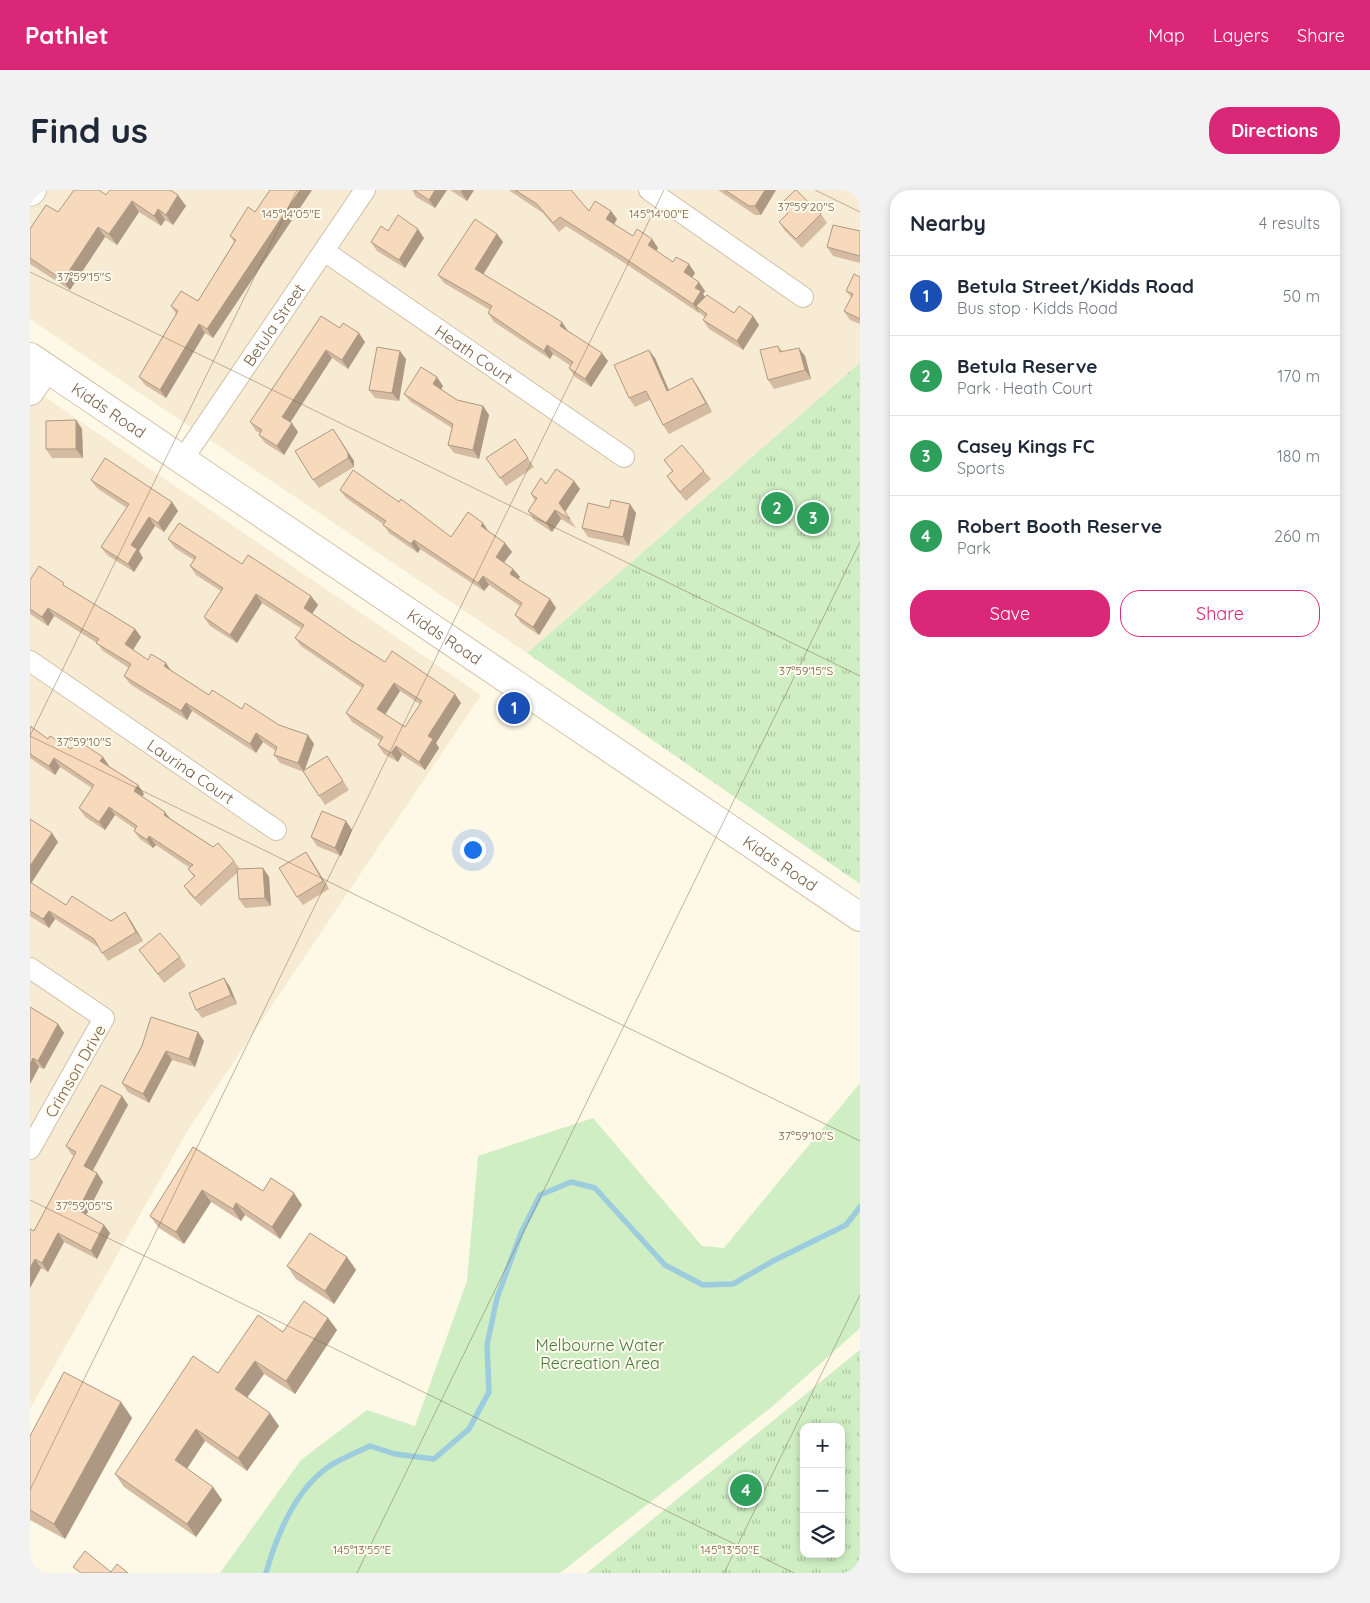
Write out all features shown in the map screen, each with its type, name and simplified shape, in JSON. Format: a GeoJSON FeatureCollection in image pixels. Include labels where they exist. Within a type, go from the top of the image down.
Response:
{"type":"FeatureCollection","features":[{"type":"Feature","properties":{"kind":"main road","name":"Kidds Road"},"geometry":{"type":"LineString","coordinates":[[38,362],[860,917]]}},
{"type":"Feature","properties":{"kind":"main road"},"geometry":{"type":"LineString","coordinates":[[30,391],[38,362]]}},
{"type":"Feature","properties":{"kind":"street","name":"Betula Street"},"geometry":{"type":"LineString","coordinates":[[183,459],[365,190]]}},
{"type":"Feature","properties":{"kind":"street"},"geometry":{"type":"LineString","coordinates":[[649,190],[803,297]]}},
{"type":"Feature","properties":{"kind":"street","name":"Heath Court"},"geometry":{"type":"LineString","coordinates":[[324,251],[624,457]]}},
{"type":"Feature","properties":{"kind":"street","name":"Laurina Court"},"geometry":{"type":"LineString","coordinates":[[30,661],[276,830]]}},
{"type":"Feature","properties":{"kind":"street","name":"Crimson Drive"},"geometry":{"type":"LineString","coordinates":[[30,968],[104,1018],[30,1149]]}},
{"type":"Feature","properties":{"kind":"shaded area"},"geometry":{"type":"Polygon","coordinates":[[[30,190],[860,190],[860,363],[527,653],[30,319],[30,190]]]}},
{"type":"Feature","properties":{"kind":"shaded area"},"geometry":{"type":"Polygon","coordinates":[[[30,387],[481,695],[188,1130],[30,1409],[30,387]]]}},
{"type":"Feature","properties":{"kind":"green space"},"geometry":{"type":"Polygon","coordinates":[[[860,363],[860,884],[527,653],[860,363]]]}},
{"type":"Feature","properties":{"kind":"green space","name":"Melbourne Water Recreation Area"},"geometry":{"type":"Polygon","coordinates":[[[860,1083],[860,1328],[773,1406],[560,1573],[220,1573],[301,1460],[367,1410],[415,1426],[467,1281],[478,1156],[593,1118],[702,1246],[724,1248],[860,1083]]]}},
{"type":"Feature","properties":{"kind":"green space"},"geometry":{"type":"Polygon","coordinates":[[[860,1350],[860,1573],[587,1573],[860,1350]]]}},
{"type":"Feature","properties":{"kind":"building"},"geometry":{"type":"Polygon","coordinates":[[[74,190],[99,190],[106,195],[110,190],[170,190],[178,195],[166,215],[158,209],[154,216],[132,201],[109,234],[98,227],[63,280],[30,258],[30,229],[46,205],[58,212],[74,190]]]}},
{"type":"Feature","properties":{"kind":"building"},"geometry":{"type":"Polygon","coordinates":[[[270,190],[300,190],[207,329],[199,324],[160,390],[139,377],[178,311],[171,306],[181,291],[198,301],[236,240],[230,236],[248,207],[255,212],[270,190]]]}},
{"type":"Feature","properties":{"kind":"building"},"geometry":{"type":"Polygon","coordinates":[[[414,190],[435,190],[429,200],[414,190]]]}},
{"type":"Feature","properties":{"kind":"building"},"geometry":{"type":"Polygon","coordinates":[[[515,190],[571,190],[589,211],[595,201],[611,211],[606,219],[633,236],[637,229],[652,239],[648,245],[673,262],[676,257],[689,264],[684,272],[699,282],[695,288],[701,291],[693,304],[560,217],[553,223],[537,204],[515,190]]]}},
{"type":"Feature","properties":{"kind":"building"},"geometry":{"type":"Polygon","coordinates":[[[725,190],[765,190],[755,206],[749,206],[725,190]]]}},
{"type":"Feature","properties":{"kind":"building"},"geometry":{"type":"Polygon","coordinates":[[[795,190],[821,214],[796,239],[779,222],[788,213],[781,204],[795,190]]]}},
{"type":"Feature","properties":{"kind":"building"},"geometry":{"type":"Polygon","coordinates":[[[398,215],[418,229],[399,260],[371,242],[381,226],[388,231],[398,215]]]}},
{"type":"Feature","properties":{"kind":"building"},"geometry":{"type":"Polygon","coordinates":[[[475,219],[497,234],[475,269],[562,322],[560,326],[602,353],[585,379],[569,368],[573,362],[547,345],[544,351],[488,313],[492,306],[438,275],[475,219]]]}},
{"type":"Feature","properties":{"kind":"building"},"geometry":{"type":"Polygon","coordinates":[[[833,225],[860,231],[860,256],[827,247],[833,225]]]}},
{"type":"Feature","properties":{"kind":"building"},"geometry":{"type":"Polygon","coordinates":[[[854,274],[860,277],[860,319],[844,311],[853,294],[846,291],[854,274]]]}},
{"type":"Feature","properties":{"kind":"building"},"geometry":{"type":"Polygon","coordinates":[[[707,295],[734,313],[739,306],[753,316],[737,341],[703,320],[707,314],[696,306],[707,295]]]}},
{"type":"Feature","properties":{"kind":"building"},"geometry":{"type":"Polygon","coordinates":[[[321,316],[340,328],[343,323],[359,333],[342,360],[326,350],[282,417],[292,423],[277,446],[259,435],[262,430],[250,422],[321,316]]]}},
{"type":"Feature","properties":{"kind":"building"},"geometry":{"type":"Polygon","coordinates":[[[778,346],[780,352],[799,348],[805,370],[768,380],[760,350],[778,346]]]}},
{"type":"Feature","properties":{"kind":"building"},"geometry":{"type":"Polygon","coordinates":[[[377,347],[400,351],[392,393],[369,390],[377,347]]]}},
{"type":"Feature","properties":{"kind":"building"},"geometry":{"type":"Polygon","coordinates":[[[649,350],[667,391],[692,378],[706,403],[663,425],[646,391],[629,398],[614,365],[649,350]]]}},
{"type":"Feature","properties":{"kind":"building"},"geometry":{"type":"Polygon","coordinates":[[[421,367],[437,377],[433,384],[457,400],[483,406],[473,450],[448,445],[453,424],[404,394],[421,367]]]}},
{"type":"Feature","properties":{"kind":"building"},"geometry":{"type":"Polygon","coordinates":[[[76,420],[76,449],[46,449],[46,421],[76,420]]]}},
{"type":"Feature","properties":{"kind":"building"},"geometry":{"type":"Polygon","coordinates":[[[333,429],[348,453],[348,458],[313,480],[295,451],[333,429]]]}},
{"type":"Feature","properties":{"kind":"building"},"geometry":{"type":"Polygon","coordinates":[[[515,439],[528,458],[500,478],[486,458],[515,439]]]}},
{"type":"Feature","properties":{"kind":"building"},"geometry":{"type":"Polygon","coordinates":[[[682,445],[704,471],[680,492],[667,476],[673,471],[664,460],[682,445]]]}},
{"type":"Feature","properties":{"kind":"building"},"geometry":{"type":"Polygon","coordinates":[[[105,458],[172,502],[158,523],[149,517],[131,545],[137,549],[128,564],[101,547],[129,504],[91,480],[105,458]]]}},
{"type":"Feature","properties":{"kind":"building"},"geometry":{"type":"Polygon","coordinates":[[[556,469],[574,481],[559,503],[570,519],[555,510],[546,523],[528,511],[537,498],[531,494],[541,478],[546,484],[556,469]]]}},
{"type":"Feature","properties":{"kind":"building"},"geometry":{"type":"Polygon","coordinates":[[[353,470],[399,502],[401,499],[451,537],[468,512],[483,523],[481,526],[505,543],[496,557],[513,569],[510,574],[550,599],[533,627],[515,615],[522,603],[483,576],[478,583],[414,540],[411,544],[383,525],[386,521],[340,490],[353,470]]]}},
{"type":"Feature","properties":{"kind":"building"},"geometry":{"type":"Polygon","coordinates":[[[611,500],[630,504],[623,537],[582,528],[588,503],[609,508],[611,500]]]}},
{"type":"Feature","properties":{"kind":"building"},"geometry":{"type":"Polygon","coordinates":[[[179,523],[242,564],[248,555],[311,596],[304,608],[352,641],[385,662],[392,651],[455,694],[428,736],[433,739],[419,762],[396,746],[391,753],[378,745],[383,737],[346,713],[364,685],[295,638],[304,625],[256,594],[230,635],[204,617],[223,588],[190,566],[196,557],[168,539],[179,523]],[[394,683],[377,709],[405,727],[422,701],[394,683]]]}},
{"type":"Feature","properties":{"kind":"building"},"geometry":{"type":"Polygon","coordinates":[[[39,566],[64,583],[63,585],[135,629],[125,644],[148,660],[151,654],[166,663],[164,666],[209,695],[212,690],[242,709],[245,703],[279,725],[308,735],[298,763],[274,755],[277,747],[256,733],[250,744],[186,703],[181,711],[124,676],[131,664],[96,643],[99,639],[48,608],[42,617],[30,609],[30,580],[39,566]]]}},
{"type":"Feature","properties":{"kind":"building"},"geometry":{"type":"Polygon","coordinates":[[[30,726],[48,739],[50,736],[71,749],[77,740],[103,757],[100,761],[138,785],[134,791],[165,812],[164,815],[213,847],[218,843],[234,861],[195,898],[184,886],[195,876],[188,869],[193,865],[149,836],[147,840],[134,831],[137,826],[109,807],[99,822],[79,808],[94,785],[54,758],[49,766],[30,754],[30,726]]]}},
{"type":"Feature","properties":{"kind":"building"},"geometry":{"type":"Polygon","coordinates":[[[327,756],[343,781],[319,796],[303,771],[327,756]]]}},
{"type":"Feature","properties":{"kind":"building"},"geometry":{"type":"Polygon","coordinates":[[[322,811],[346,821],[335,848],[311,837],[322,811]]]}},
{"type":"Feature","properties":{"kind":"building"},"geometry":{"type":"Polygon","coordinates":[[[30,819],[52,833],[30,866],[30,819]]]}},
{"type":"Feature","properties":{"kind":"building"},"geometry":{"type":"Polygon","coordinates":[[[306,852],[323,881],[297,897],[279,868],[306,852]]]}},
{"type":"Feature","properties":{"kind":"building"},"geometry":{"type":"Polygon","coordinates":[[[263,868],[265,898],[239,899],[237,869],[263,868]]]}},
{"type":"Feature","properties":{"kind":"building"},"geometry":{"type":"Polygon","coordinates":[[[30,882],[66,905],[72,896],[111,921],[125,912],[136,932],[102,953],[94,939],[49,911],[43,919],[30,911],[30,882]]]}},
{"type":"Feature","properties":{"kind":"building"},"geometry":{"type":"Polygon","coordinates":[[[160,933],[180,957],[158,974],[139,950],[160,933]]]}},
{"type":"Feature","properties":{"kind":"building"},"geometry":{"type":"Polygon","coordinates":[[[224,978],[231,995],[196,1010],[189,993],[224,978]]]}},
{"type":"Feature","properties":{"kind":"building"},"geometry":{"type":"Polygon","coordinates":[[[30,1007],[58,1024],[38,1061],[33,1058],[30,1064],[30,1007]]]}},
{"type":"Feature","properties":{"kind":"building"},"geometry":{"type":"Polygon","coordinates":[[[151,1017],[198,1032],[189,1059],[166,1051],[143,1094],[122,1083],[142,1046],[151,1017]]]}},
{"type":"Feature","properties":{"kind":"building"},"geometry":{"type":"Polygon","coordinates":[[[101,1085],[122,1096],[84,1166],[97,1173],[78,1210],[104,1225],[91,1251],[58,1233],[42,1263],[35,1259],[30,1268],[30,1229],[34,1231],[76,1152],[66,1146],[101,1085]]]}},
{"type":"Feature","properties":{"kind":"building"},"geometry":{"type":"Polygon","coordinates":[[[193,1147],[263,1191],[271,1178],[294,1193],[272,1227],[236,1203],[233,1209],[202,1190],[176,1232],[150,1216],[193,1147]]]}},
{"type":"Feature","properties":{"kind":"building"},"geometry":{"type":"Polygon","coordinates":[[[310,1233],[347,1257],[325,1291],[287,1266],[310,1233]]]}},
{"type":"Feature","properties":{"kind":"building"},"geometry":{"type":"Polygon","coordinates":[[[304,1301],[328,1318],[286,1381],[255,1361],[235,1389],[270,1413],[238,1458],[196,1429],[175,1460],[213,1487],[187,1524],[115,1474],[193,1356],[218,1373],[258,1315],[283,1332],[304,1301]]]}},
{"type":"Feature","properties":{"kind":"building"},"geometry":{"type":"Polygon","coordinates":[[[64,1372],[121,1402],[54,1524],[30,1510],[30,1436],[64,1372]]]}},
{"type":"Feature","properties":{"kind":"building"},"geometry":{"type":"Polygon","coordinates":[[[85,1551],[111,1572],[117,1564],[128,1573],[81,1573],[73,1567],[85,1551]]]}},
{"type":"Feature","properties":{"kind":"waterway"},"geometry":{"type":"LineString","coordinates":[[266,1573],[282,1528],[298,1499],[308,1486],[331,1465],[370,1446],[395,1454],[434,1459],[469,1429],[489,1392],[487,1345],[497,1298],[521,1233],[540,1195],[571,1182],[595,1188],[665,1265],[703,1285],[733,1284],[773,1261],[846,1225],[860,1207]]}},
{"type":"Feature","properties":{"kind":"place","name":"Betula Reserve"},"geometry":{"type":"Point","coordinates":[777,508]}},
{"type":"Feature","properties":{"kind":"place","name":"Casey Kings FC"},"geometry":{"type":"Point","coordinates":[813,518]}},
{"type":"Feature","properties":{"kind":"place","name":"Betula Street/Kidds Road"},"geometry":{"type":"Point","coordinates":[514,708]}},
{"type":"Feature","properties":{"kind":"place","name":"Robert Booth Reserve"},"geometry":{"type":"Point","coordinates":[746,1490]}}]}
